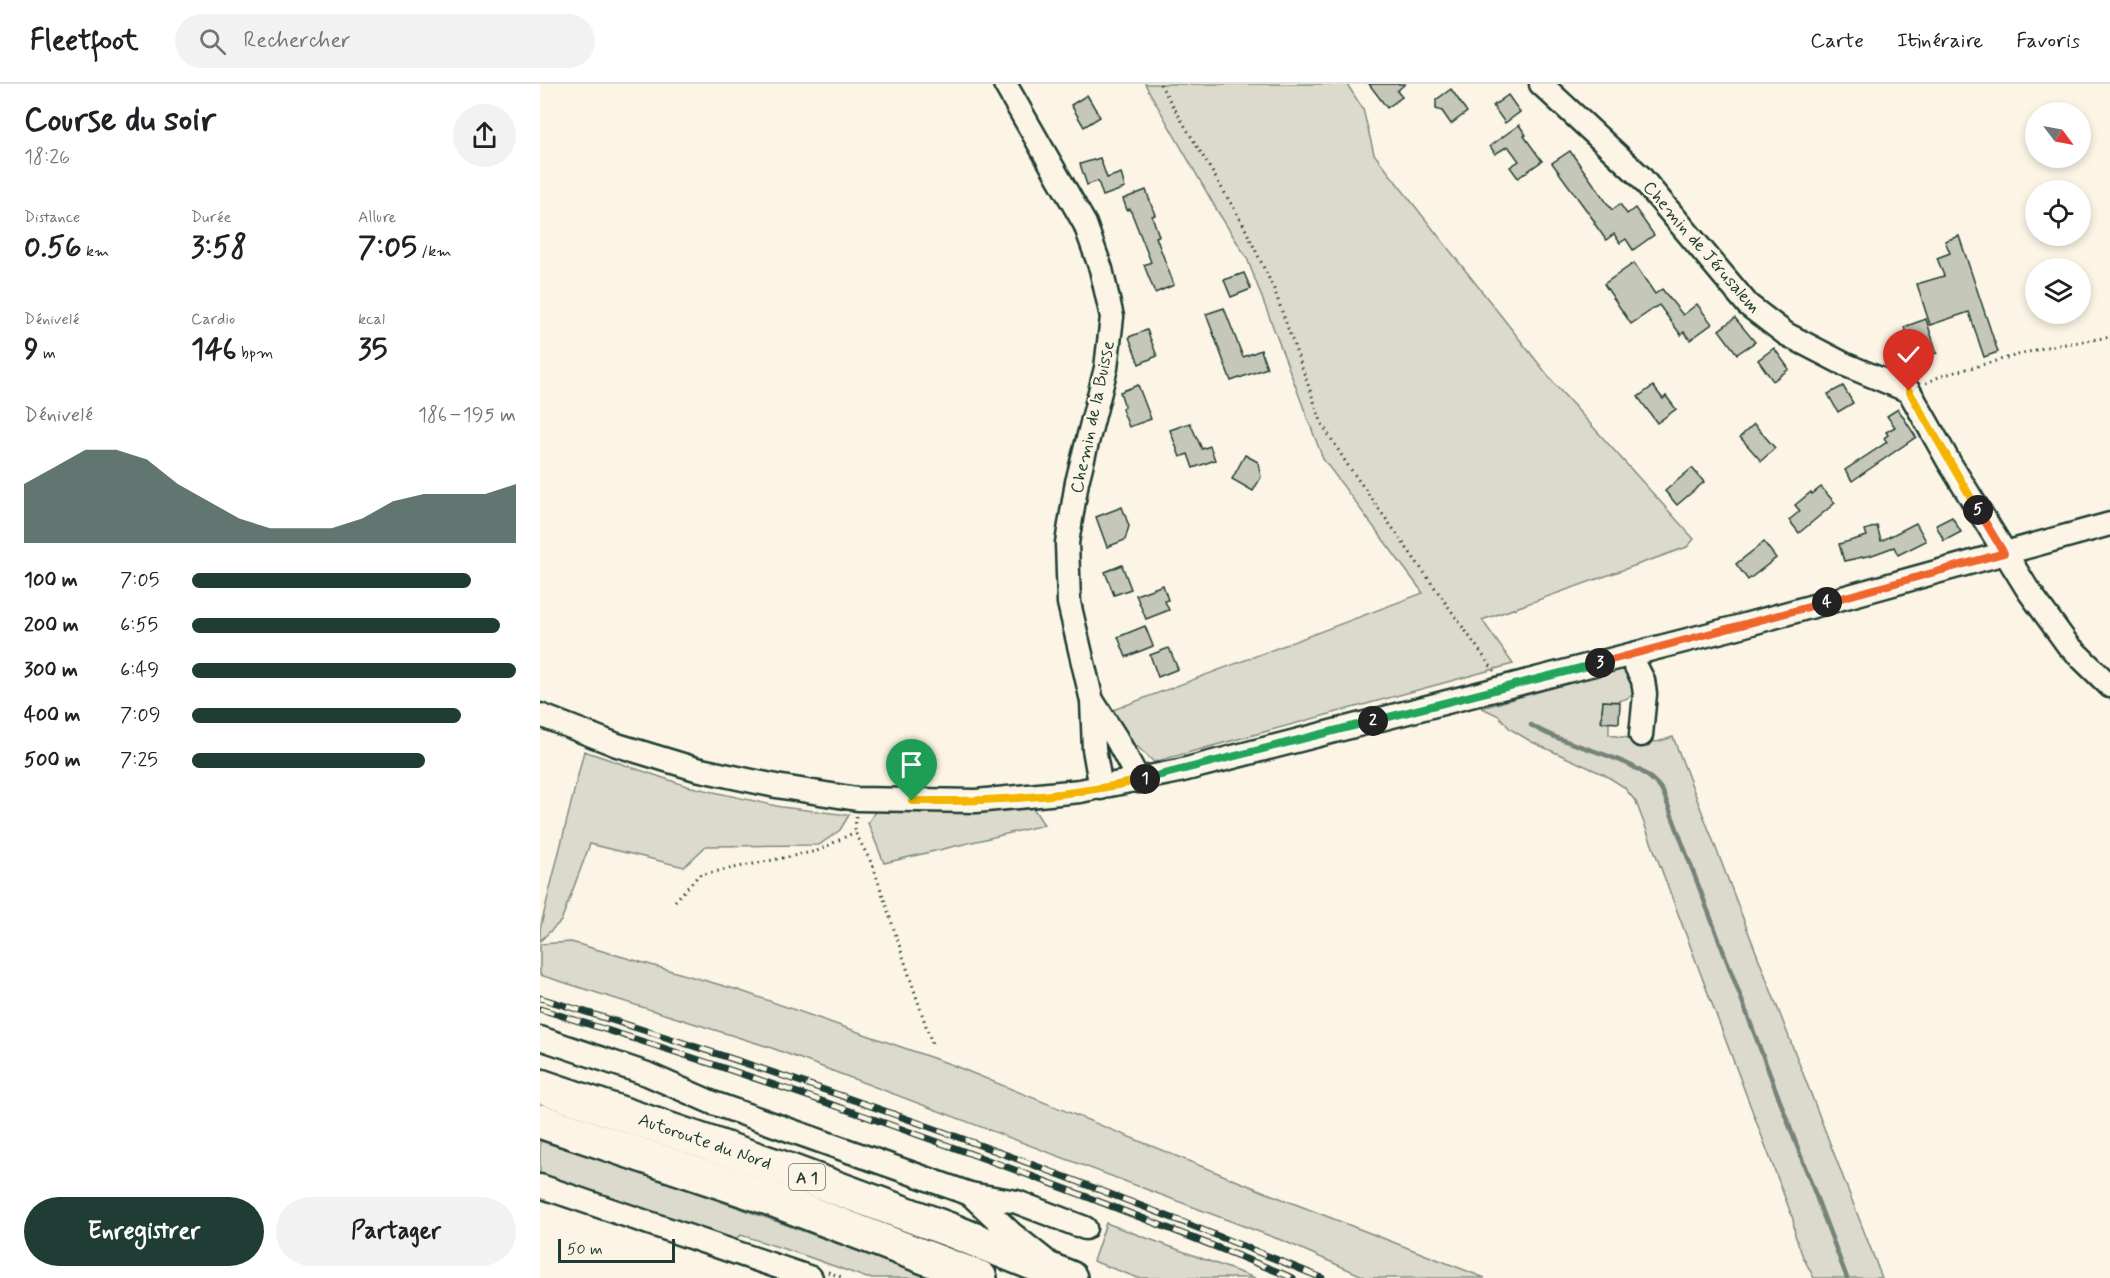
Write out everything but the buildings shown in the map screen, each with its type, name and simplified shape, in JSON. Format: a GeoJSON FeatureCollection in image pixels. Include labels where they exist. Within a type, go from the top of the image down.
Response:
{"type":"FeatureCollection","features":[{"type":"Feature","properties":{"kind":"highway","name":"Autoroute du Nord"},"geometry":{"type":"LineString","coordinates":[[540,1086],[815,1180],[1067,1277]]}},
{"type":"Feature","properties":{"kind":"highway","name":"Autoroute du Nord"},"geometry":{"type":"LineString","coordinates":[[540,1121],[769,1198],[980,1278]]}},
{"type":"Feature","properties":{"kind":"street","name":"Chemin de la Buisse"},"geometry":{"type":"LineString","coordinates":[[1005,84],[1085,224],[1101,270],[1112,317],[1106,368],[1077,482],[1067,543],[1069,603],[1092,701],[1094,749],[1101,788]]}},
{"type":"Feature","properties":{"kind":"street","name":"Chemin de Jérusalem"},"geometry":{"type":"LineString","coordinates":[[1541,84],[1640,176],[1748,305],[1786,334],[1846,365],[1909,391]]}},
{"type":"Feature","properties":{"kind":"street"},"geometry":{"type":"LineString","coordinates":[[1909,391],[2004,553],[2046,618],[2068,645],[2110,686]]}},
{"type":"Feature","properties":{"kind":"street"},"geometry":{"type":"LineString","coordinates":[[540,715],[617,745],[696,769],[776,786],[857,799],[976,801],[1101,788],[1139,781],[1734,628],[2110,524]]}},
{"type":"Feature","properties":{"kind":"street"},"geometry":{"type":"LineString","coordinates":[[1630,655],[1643,680],[1644,687],[1641,735]]}},
{"type":"Feature","properties":{"kind":"street","name":"Chemin de la Buisse"},"geometry":{"type":"LineString","coordinates":[[1092,701],[1116,738],[1139,781]]}},
{"type":"Feature","properties":{"kind":"street"},"geometry":{"type":"LineString","coordinates":[[540,1038],[647,1074],[713,1103],[970,1194],[1017,1202],[1085,1228]]}},
{"type":"Feature","properties":{"kind":"street"},"geometry":{"type":"LineString","coordinates":[[540,1186],[810,1278]]}},
{"type":"Feature","properties":{"kind":"street"},"geometry":{"type":"LineString","coordinates":[[970,1194],[1011,1233],[1067,1277]]}},
{"type":"Feature","properties":{"kind":"path"},"geometry":{"type":"LineString","coordinates":[[1160,84],[1246,231],[1274,289],[1322,424],[1347,464],[1506,687]]}},
{"type":"Feature","properties":{"kind":"path"},"geometry":{"type":"LineString","coordinates":[[1909,391],[1941,376],[2036,350],[2110,337]]}},
{"type":"Feature","properties":{"kind":"path"},"geometry":{"type":"LineString","coordinates":[[857,799],[855,832],[873,866],[933,1047]]}},
{"type":"Feature","properties":{"kind":"path"},"geometry":{"type":"LineString","coordinates":[[675,901],[699,875],[818,851],[855,832]]}},
{"type":"Feature","properties":{"kind":"shaded area"},"geometry":{"type":"Polygon","coordinates":[[[1145,84],[1347,84],[1363,109],[1374,154],[1557,387],[1694,539],[1687,547],[1482,620],[1513,664],[1154,762],[1130,740],[1110,711],[1423,593],[1323,459],[1247,258],[1145,84]]]}},
{"type":"Feature","properties":{"kind":"shaded area"},"geometry":{"type":"Polygon","coordinates":[[[1617,669],[1633,676],[1635,693],[1620,701],[1603,701],[1601,722],[1609,723],[1609,735],[1657,742],[1673,737],[1882,1278],[1814,1278],[1803,1257],[1795,1235],[1793,1219],[1636,802],[1624,787],[1605,775],[1532,742],[1510,729],[1499,716],[1482,708],[1617,669]]]}},
{"type":"Feature","properties":{"kind":"shaded area"},"geometry":{"type":"Polygon","coordinates":[[[584,751],[687,786],[781,807],[849,815],[840,830],[819,845],[706,846],[684,867],[590,844],[561,921],[540,941],[540,929],[584,751]]]}},
{"type":"Feature","properties":{"kind":"shaded area"},"geometry":{"type":"Polygon","coordinates":[[[1032,806],[1044,825],[884,863],[868,823],[877,808],[1032,806]]]}},
{"type":"Feature","properties":{"kind":"shaded area"},"geometry":{"type":"Polygon","coordinates":[[[571,942],[738,990],[950,1064],[1267,1193],[1485,1278],[1367,1278],[1286,1242],[769,1047],[540,975],[540,944],[571,942]]]}},
{"type":"Feature","properties":{"kind":"shaded area"},"geometry":{"type":"Polygon","coordinates":[[[540,1141],[735,1206],[929,1278],[867,1278],[741,1235],[728,1243],[540,1176],[540,1141]]]}},
{"type":"Feature","properties":{"kind":"shaded area"},"geometry":{"type":"Polygon","coordinates":[[[1106,1223],[1255,1278],[1138,1278],[1093,1261],[1106,1223]]]}},
{"type":"Feature","properties":{"kind":"waterway"},"geometry":{"type":"LineString","coordinates":[[1531,725],[1638,769],[1652,779],[1663,792],[1847,1278]]}},
{"type":"Feature","properties":{"kind":"railway"},"geometry":{"type":"LineString","coordinates":[[540,998],[836,1094],[1032,1164],[1322,1278]]}},
{"type":"Feature","properties":{"kind":"railway"},"geometry":{"type":"LineString","coordinates":[[540,1009],[730,1070],[920,1135],[1107,1204],[1293,1278]]}},
{"type":"Feature","properties":{"kind":"route"},"geometry":{"type":"LineString","coordinates":[[912,801],[976,801],[1031,797],[1139,781],[1734,628],[2004,553],[1909,391]]}}]}
